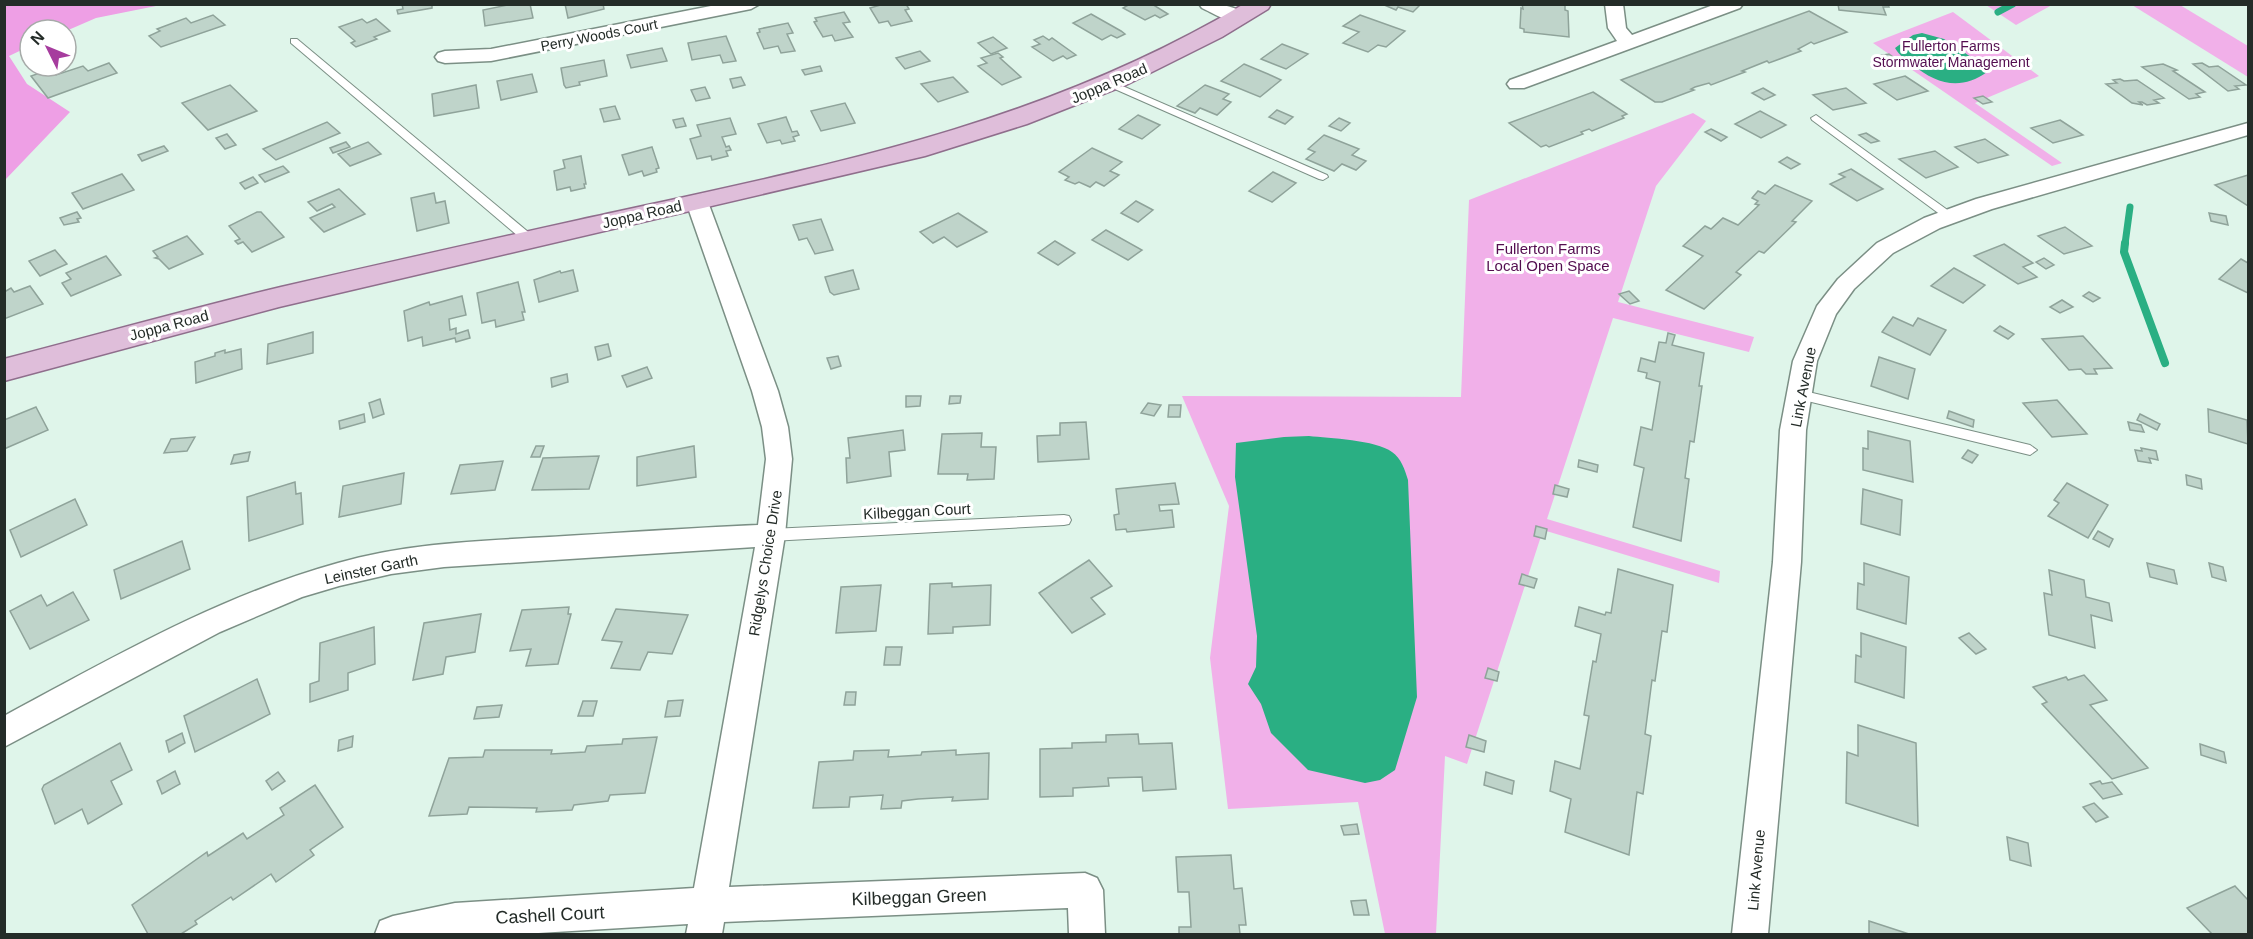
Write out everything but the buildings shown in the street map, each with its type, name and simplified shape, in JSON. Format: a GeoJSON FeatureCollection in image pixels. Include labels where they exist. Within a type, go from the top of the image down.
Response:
{"type":"FeatureCollection","features":[{"type":"Feature","properties":{"kind":"main road","name":"Joppa Road"},"geometry":{"type":"LineString","coordinates":[[4,370],[259,301],[929,147],[1009,123],[1112,84],[1174,54],[1249,11]]}},
{"type":"Feature","properties":{"kind":"street","name":"Perry Woods Court"},"geometry":{"type":"LineString","coordinates":[[445,57],[491,55],[751,4]]}},
{"type":"Feature","properties":{"kind":"street"},"geometry":{"type":"LineString","coordinates":[[1208,4],[1249,11]]}},
{"type":"Feature","properties":{"kind":"street"},"geometry":{"type":"LineString","coordinates":[[1614,4],[1617,28],[1628,43]]}},
{"type":"Feature","properties":{"kind":"street"},"geometry":{"type":"LineString","coordinates":[[1517,84],[1734,4]]}},
{"type":"Feature","properties":{"kind":"street","name":"Link Avenue"},"geometry":{"type":"LineString","coordinates":[[1750,934],[1787,562],[1793,430],[1805,361],[1813,336],[1825,312],[1846,284],[1885,248],[1932,223],[1984,204],[2248,129]]}},
{"type":"Feature","properties":{"kind":"street","name":"Ridgelys Choice Drive"},"geometry":{"type":"LineString","coordinates":[[697,201],[765,391],[775,427],[779,459],[771,535],[707,920]]}},
{"type":"Feature","properties":{"kind":"street","name":"Leinster Garth"},"geometry":{"type":"LineString","coordinates":[[4,733],[155,650],[209,624],[282,592],[339,574],[391,562],[455,553],[771,535]]}},
{"type":"Feature","properties":{"kind":"street","name":"Kilbeggan Green"},"geometry":{"type":"LineString","coordinates":[[707,920],[1085,890],[1087,934]]}},
{"type":"Feature","properties":{"kind":"street","name":"Cashell Court"},"geometry":{"type":"LineString","coordinates":[[393,934],[454,921],[707,920]]}},
{"type":"Feature","properties":{"kind":"lane"},"geometry":{"type":"LineString","coordinates":[[294,41],[529,239]]}},
{"type":"Feature","properties":{"kind":"lane"},"geometry":{"type":"LineString","coordinates":[[1112,84],[1323,177]]}},
{"type":"Feature","properties":{"kind":"lane"},"geometry":{"type":"LineString","coordinates":[[1816,118],[1949,216]]}},
{"type":"Feature","properties":{"kind":"lane"},"geometry":{"type":"LineString","coordinates":[[1800,394],[2030,450]]}},
{"type":"Feature","properties":{"kind":"lane","name":"Kilbeggan Court"},"geometry":{"type":"LineString","coordinates":[[771,535],[1064,520]]}},
{"type":"Feature","properties":{"kind":"green space"},"geometry":{"type":"Polygon","coordinates":[[[1986,5],[2052,5],[2016,25],[1986,5]]]}},
{"type":"Feature","properties":{"kind":"green space"},"geometry":{"type":"Polygon","coordinates":[[[2132,5],[2180,5],[2248,46],[2248,77],[2132,5]]]}},
{"type":"Feature","properties":{"kind":"green space","name":"Fullerton Farms Stormwater Management"},"geometry":{"type":"Polygon","coordinates":[[[1953,12],[2039,76],[1975,103],[2062,163],[2052,166],[1873,43],[1953,12]]]}},
{"type":"Feature","properties":{"kind":"green space","name":"Fullerton Farms Local Open Space"},"geometry":{"type":"Polygon","coordinates":[[[1693,113],[1706,121],[1656,186],[1618,302],[1754,337],[1749,352],[1613,318],[1547,519],[1720,571],[1719,583],[1543,530],[1467,764],[1445,756],[1436,934],[1385,934],[1358,802],[1228,809],[1210,658],[1229,506],[1182,396],[1461,397],[1469,200],[1693,113]]]}},
{"type":"Feature","properties":{"kind":"shaded area"},"geometry":{"type":"Polygon","coordinates":[[[5,5],[161,5],[96,18],[78,26],[78,18],[18,18],[18,52],[9,56],[18,70],[18,78],[23,78],[27,84],[70,112],[5,180],[5,5]]]}},
{"type":"Feature","properties":{"kind":"shaded area"},"geometry":{"type":"Polygon","coordinates":[[[1922,33],[1944,39],[1986,67],[1987,72],[1968,82],[1949,83],[1922,72],[1895,48],[1913,35],[1922,33]]]}},
{"type":"Feature","properties":{"kind":"shaded area"},"geometry":{"type":"Polygon","coordinates":[[[1309,436],[1352,440],[1385,448],[1398,458],[1408,480],[1417,697],[1395,770],[1380,780],[1365,783],[1308,770],[1271,733],[1261,704],[1248,684],[1256,667],[1257,636],[1235,477],[1236,443],[1309,436]]]}},
{"type":"Feature","properties":{"kind":"waterway"},"geometry":{"type":"LineString","coordinates":[[1998,12],[2013,4]]}},
{"type":"Feature","properties":{"kind":"waterway"},"geometry":{"type":"LineString","coordinates":[[2125,244],[2130,207]]}},
{"type":"Feature","properties":{"kind":"waterway"},"geometry":{"type":"LineString","coordinates":[[2125,243],[2124,252],[2165,363]]}}]}
